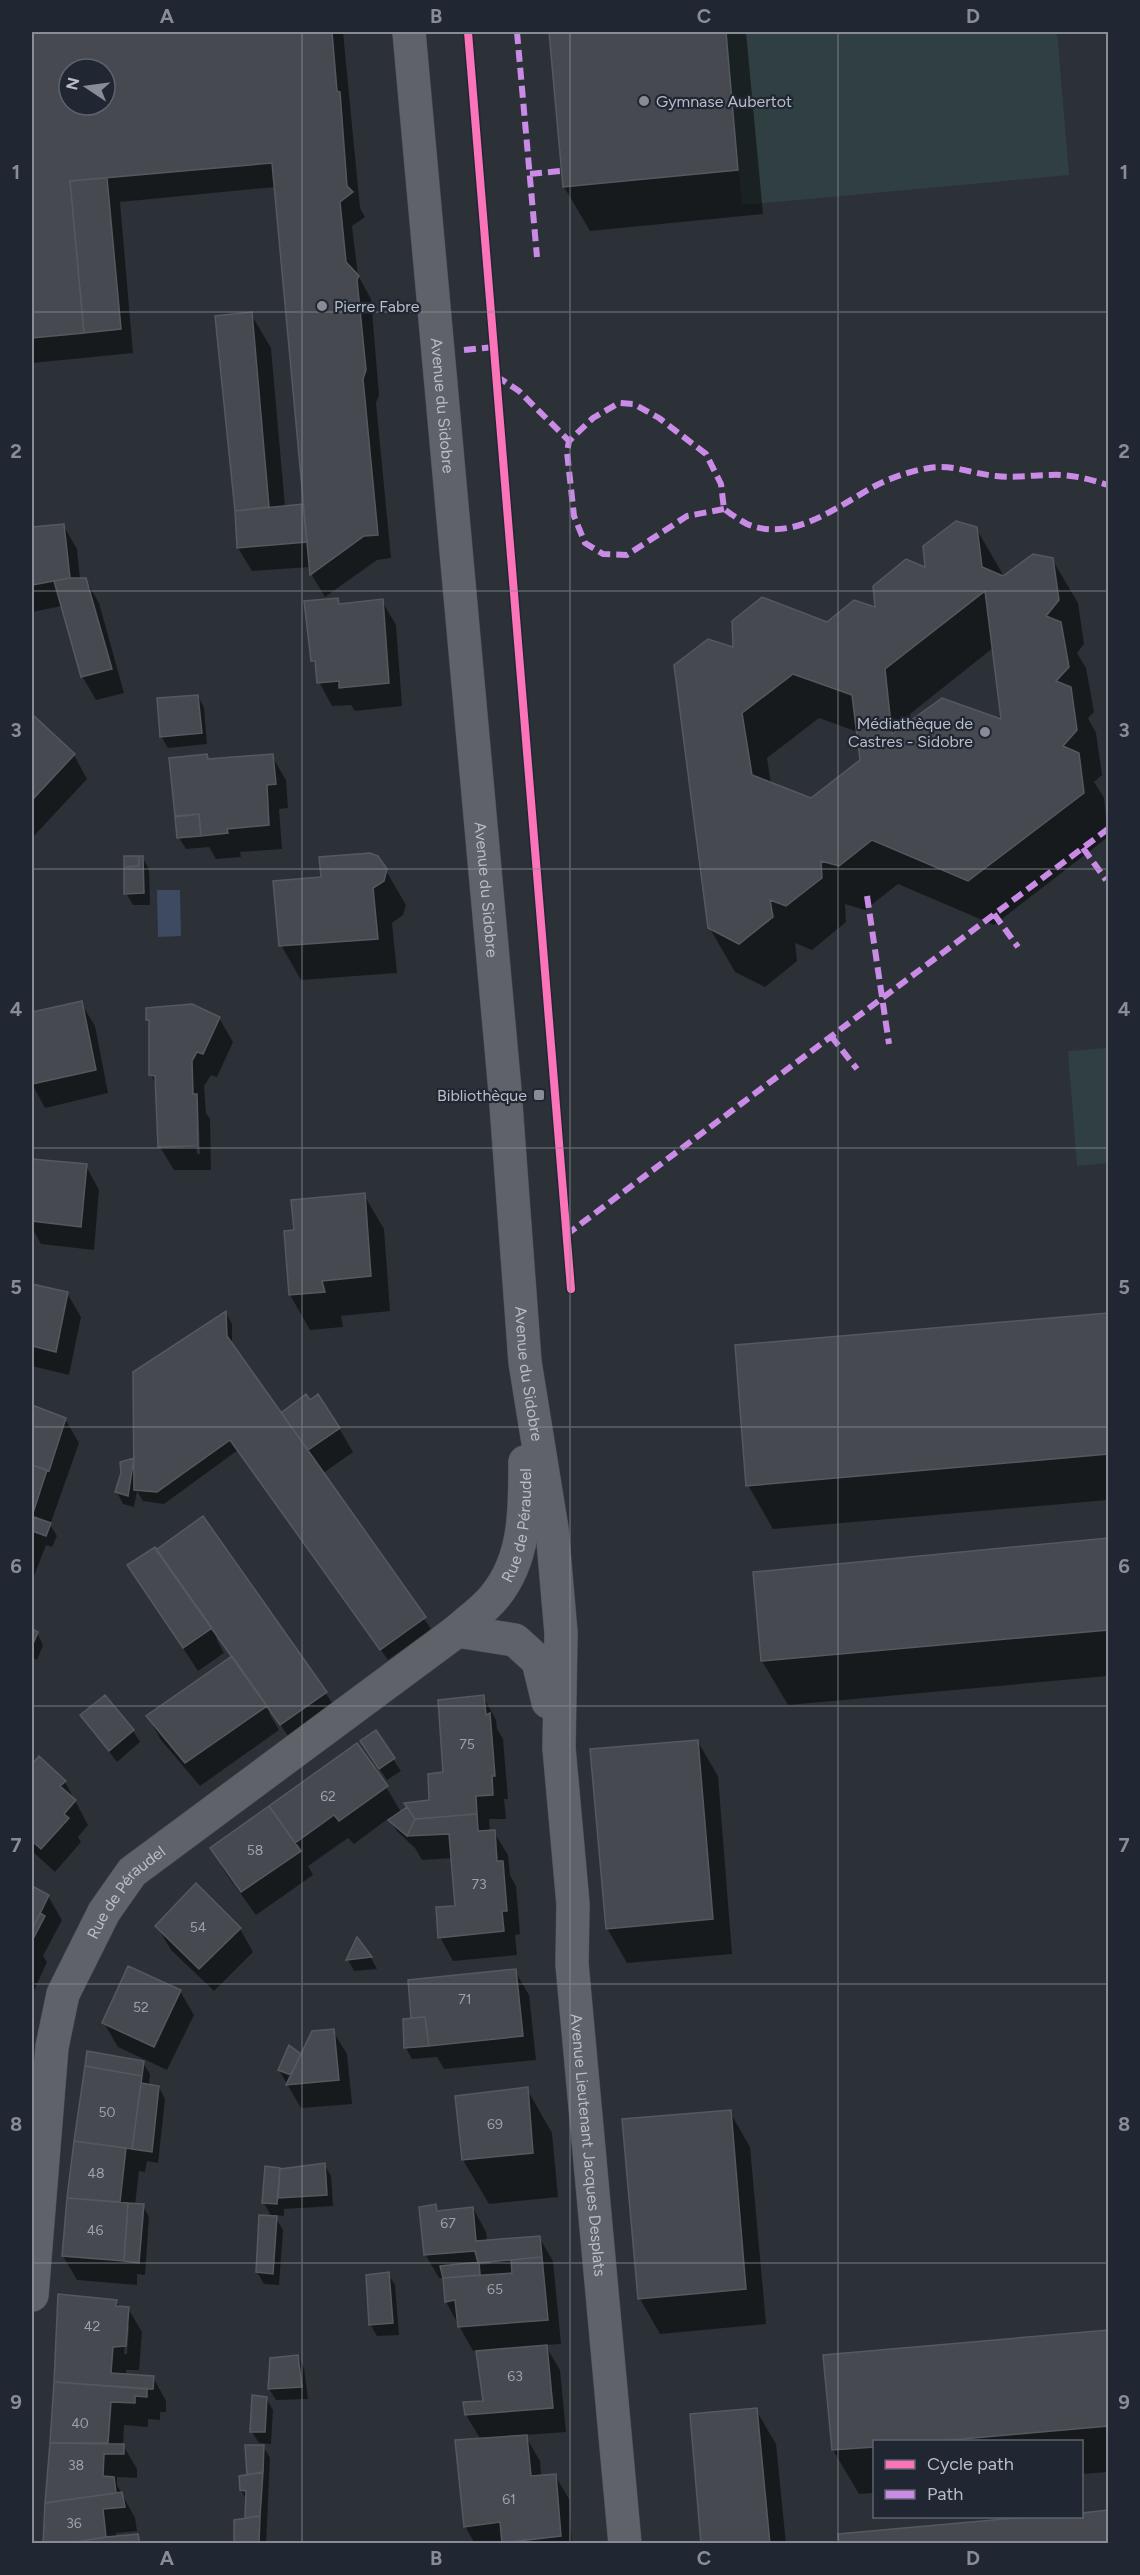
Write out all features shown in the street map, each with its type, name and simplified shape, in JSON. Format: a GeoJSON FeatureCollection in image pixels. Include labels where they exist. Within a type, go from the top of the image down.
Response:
{"type":"FeatureCollection","features":[{"type":"Feature","properties":{"kind":"main road","name":"Avenue du Sidobre"},"geometry":{"type":"LineString","coordinates":[[409,32],[505,1091],[525,1362],[552,1529],[561,1633],[558,1748]]}},
{"type":"Feature","properties":{"kind":"main road","name":"Rue de Péraudel"},"geometry":{"type":"LineString","coordinates":[[32,2295],[52,2047],[63,1994],[104,1912],[132,1872],[457,1631],[495,1596],[511,1569],[521,1540],[525,1508],[525,1362]]}},
{"type":"Feature","properties":{"kind":"main road"},"geometry":{"type":"LineString","coordinates":[[457,1631],[515,1640],[538,1661],[558,1748]]}},
{"type":"Feature","properties":{"kind":"main road","name":"Avenue Lieutenant Jacques Desplats"},"geometry":{"type":"LineString","coordinates":[[558,1748],[573,1904],[572,1964],[625,2544]]}},
{"type":"Feature","properties":{"kind":"shaded area"},"geometry":{"type":"Polygon","coordinates":[[[726,32],[1057,32],[1069,175],[742,205],[726,32]]]}},
{"type":"Feature","properties":{"kind":"shaded area"},"geometry":{"type":"Polygon","coordinates":[[[1108,1048],[1108,1163],[1077,1166],[1068,1051],[1108,1048]]]}},
{"type":"Feature","properties":{"kind":"water"},"geometry":{"type":"Polygon","coordinates":[[[157,890],[180,890],[181,936],[158,937],[157,890]]]}},
{"type":"Feature","properties":{"kind":"building","name":"Pierre Fabre"},"geometry":{"type":"Polygon","coordinates":[[[32,32],[332,32],[337,91],[340,92],[347,186],[353,192],[340,202],[346,262],[359,276],[357,280],[366,370],[363,379],[378,535],[364,536],[310,575],[272,163],[70,181],[84,333],[32,338],[32,32]]]}},
{"type":"Feature","properties":{"kind":"building","name":"Gymnase Aubertot"},"geometry":{"type":"Polygon","coordinates":[[[549,32],[726,32],[738,170],[563,187],[549,32]]]}},
{"type":"Feature","properties":{"kind":"building"},"geometry":{"type":"Polygon","coordinates":[[[107,178],[121,329],[84,333],[70,181],[107,178]]]}},
{"type":"Feature","properties":{"kind":"building"},"geometry":{"type":"Polygon","coordinates":[[[252,312],[269,507],[235,511],[215,316],[252,312]]]}},
{"type":"Feature","properties":{"kind":"building"},"geometry":{"type":"Polygon","coordinates":[[[303,504],[307,542],[237,548],[235,511],[303,504]]]}},
{"type":"Feature","properties":{"kind":"building","name":"Médiathèque de Castres - Sidobre"},"geometry":{"type":"Polygon","coordinates":[[[956,521],[977,527],[982,567],[1003,576],[1033,554],[1053,558],[1059,600],[1046,616],[1061,622],[1069,667],[1056,681],[1071,687],[1077,730],[1063,746],[1079,753],[1084,793],[968,881],[872,840],[839,866],[821,861],[822,878],[786,906],[770,900],[773,917],[739,944],[708,928],[674,665],[708,639],[733,647],[732,621],[762,597],[827,622],[854,600],[875,607],[873,586],[906,559],[925,567],[923,546],[956,521]],[[985,591],[885,669],[892,734],[942,698],[1001,719],[985,591]],[[793,674],[742,713],[752,775],[811,798],[860,760],[852,695],[793,674]]]}},
{"type":"Feature","properties":{"kind":"building"},"geometry":{"type":"Polygon","coordinates":[[[64,524],[70,578],[32,585],[32,527],[64,524]]]}},
{"type":"Feature","properties":{"kind":"building"},"geometry":{"type":"Polygon","coordinates":[[[86,578],[112,669],[81,677],[54,581],[86,578]]]}},
{"type":"Feature","properties":{"kind":"building"},"geometry":{"type":"Polygon","coordinates":[[[338,598],[339,604],[383,599],[389,683],[339,688],[339,681],[317,683],[315,661],[311,661],[304,601],[338,598]]]}},
{"type":"Feature","properties":{"kind":"building"},"geometry":{"type":"Polygon","coordinates":[[[198,695],[202,733],[160,737],[157,698],[198,695]]]}},
{"type":"Feature","properties":{"kind":"building"},"geometry":{"type":"Polygon","coordinates":[[[32,714],[75,754],[32,800],[32,714]]]}},
{"type":"Feature","properties":{"kind":"building"},"geometry":{"type":"Polygon","coordinates":[[[207,754],[208,759],[273,754],[276,784],[267,785],[269,825],[227,829],[228,833],[201,836],[199,814],[175,816],[169,758],[207,754]]]}},
{"type":"Feature","properties":{"kind":"building"},"geometry":{"type":"Polygon","coordinates":[[[199,814],[201,836],[177,838],[175,817],[199,814]]]}},
{"type":"Feature","properties":{"kind":"building"},"geometry":{"type":"Polygon","coordinates":[[[370,853],[378,856],[387,869],[384,881],[373,888],[378,939],[279,946],[273,881],[321,877],[319,857],[370,853]]]}},
{"type":"Feature","properties":{"kind":"building"},"geometry":{"type":"Polygon","coordinates":[[[124,856],[139,856],[139,866],[124,867],[124,856]]]}},
{"type":"Feature","properties":{"kind":"building"},"geometry":{"type":"Polygon","coordinates":[[[139,856],[143,856],[144,893],[124,894],[124,867],[139,866],[139,856]]]}},
{"type":"Feature","properties":{"kind":"building"},"geometry":{"type":"Polygon","coordinates":[[[82,1001],[96,1070],[32,1084],[32,1012],[82,1001]]]}},
{"type":"Feature","properties":{"kind":"building"},"geometry":{"type":"Polygon","coordinates":[[[192,1004],[220,1017],[203,1054],[197,1052],[192,1061],[193,1094],[197,1094],[198,1146],[158,1147],[155,1076],[149,1075],[149,1020],[146,1020],[146,1008],[192,1004]]]}},
{"type":"Feature","properties":{"kind":"building"},"geometry":{"type":"Polygon","coordinates":[[[32,1159],[87,1164],[81,1227],[32,1221],[32,1159]]]}},
{"type":"Feature","properties":{"kind":"building"},"geometry":{"type":"Polygon","coordinates":[[[365,1193],[371,1276],[322,1281],[325,1292],[289,1295],[284,1231],[294,1230],[291,1200],[365,1193]]]}},
{"type":"Feature","properties":{"kind":"building"},"geometry":{"type":"Polygon","coordinates":[[[32,1284],[68,1292],[56,1352],[32,1346],[32,1284]]]}},
{"type":"Feature","properties":{"kind":"building"},"geometry":{"type":"Polygon","coordinates":[[[226,1311],[227,1336],[426,1617],[380,1650],[230,1440],[157,1492],[134,1490],[133,1372],[226,1311]]]}},
{"type":"Feature","properties":{"kind":"building"},"geometry":{"type":"Polygon","coordinates":[[[1108,1313],[1108,1454],[746,1486],[735,1345],[1108,1313]]]}},
{"type":"Feature","properties":{"kind":"building"},"geometry":{"type":"Polygon","coordinates":[[[306,1394],[310,1400],[318,1394],[340,1428],[308,1450],[281,1413],[306,1394]]]}},
{"type":"Feature","properties":{"kind":"building"},"geometry":{"type":"Polygon","coordinates":[[[32,1405],[66,1418],[49,1471],[32,1465],[32,1405]]]}},
{"type":"Feature","properties":{"kind":"building"},"geometry":{"type":"Polygon","coordinates":[[[134,1458],[128,1496],[115,1492],[121,1473],[120,1462],[134,1458]]]}},
{"type":"Feature","properties":{"kind":"building"},"geometry":{"type":"Polygon","coordinates":[[[32,1465],[47,1470],[32,1516],[32,1465]]]}},
{"type":"Feature","properties":{"kind":"building"},"geometry":{"type":"Polygon","coordinates":[[[203,1516],[327,1692],[280,1725],[156,1550],[203,1516]]]}},
{"type":"Feature","properties":{"kind":"building"},"geometry":{"type":"Polygon","coordinates":[[[34,1517],[51,1523],[46,1536],[32,1531],[34,1517]]]}},
{"type":"Feature","properties":{"kind":"building"},"geometry":{"type":"Polygon","coordinates":[[[1108,1538],[1108,1630],[761,1661],[753,1572],[1108,1538]]]}},
{"type":"Feature","properties":{"kind":"building"},"geometry":{"type":"Polygon","coordinates":[[[155,1547],[212,1628],[183,1648],[127,1565],[155,1547]]]}},
{"type":"Feature","properties":{"kind":"building"},"geometry":{"type":"Polygon","coordinates":[[[32,1629],[38,1632],[32,1646],[32,1629]]]}},
{"type":"Feature","properties":{"kind":"building"},"geometry":{"type":"Polygon","coordinates":[[[232,1656],[267,1706],[185,1763],[146,1716],[232,1656]]]}},
{"type":"Feature","properties":{"kind":"building"},"geometry":{"type":"Polygon","coordinates":[[[105,1695],[134,1730],[109,1751],[80,1715],[105,1695]]]}},
{"type":"Feature","properties":{"kind":"building"},"geometry":{"type":"Polygon","coordinates":[[[484,1695],[486,1715],[490,1713],[495,1776],[492,1776],[493,1795],[476,1796],[477,1814],[415,1819],[404,1803],[429,1800],[428,1774],[443,1772],[438,1700],[484,1695]]]}},
{"type":"Feature","properties":{"kind":"building"},"geometry":{"type":"Polygon","coordinates":[[[376,1730],[395,1758],[379,1769],[360,1741],[376,1730]]]}},
{"type":"Feature","properties":{"kind":"building"},"geometry":{"type":"Polygon","coordinates":[[[698,1740],[713,1919],[606,1929],[590,1749],[698,1740]]]}},
{"type":"Feature","properties":{"kind":"building"},"geometry":{"type":"Polygon","coordinates":[[[357,1743],[388,1786],[339,1821],[334,1815],[295,1843],[269,1806],[357,1743]]]}},
{"type":"Feature","properties":{"kind":"building"},"geometry":{"type":"Polygon","coordinates":[[[39,1756],[66,1781],[60,1786],[76,1800],[64,1814],[69,1818],[41,1849],[32,1841],[32,1764],[39,1756]]]}},
{"type":"Feature","properties":{"kind":"building"},"geometry":{"type":"Polygon","coordinates":[[[269,1806],[301,1851],[241,1892],[210,1848],[269,1806]]]}},
{"type":"Feature","properties":{"kind":"building"},"geometry":{"type":"Polygon","coordinates":[[[407,1807],[415,1819],[407,1836],[388,1820],[407,1807]]]}},
{"type":"Feature","properties":{"kind":"building"},"geometry":{"type":"Polygon","coordinates":[[[477,1814],[478,1831],[495,1830],[497,1861],[503,1861],[507,1911],[502,1911],[504,1931],[438,1938],[436,1907],[455,1906],[449,1834],[407,1836],[415,1819],[477,1814]]]}},
{"type":"Feature","properties":{"kind":"building"},"geometry":{"type":"Polygon","coordinates":[[[196,1883],[241,1928],[199,1969],[155,1926],[196,1883]]]}},
{"type":"Feature","properties":{"kind":"building"},"geometry":{"type":"Polygon","coordinates":[[[32,1886],[49,1895],[32,1930],[32,1886]]]}},
{"type":"Feature","properties":{"kind":"building"},"geometry":{"type":"Polygon","coordinates":[[[40,1913],[45,1916],[34,1937],[32,1930],[40,1913]]]}},
{"type":"Feature","properties":{"kind":"building"},"geometry":{"type":"Polygon","coordinates":[[[357,1937],[372,1957],[346,1960],[357,1937]]]}},
{"type":"Feature","properties":{"kind":"building"},"geometry":{"type":"Polygon","coordinates":[[[128,1966],[181,1990],[154,2047],[102,2023],[128,1966]]]}},
{"type":"Feature","properties":{"kind":"building"},"geometry":{"type":"Polygon","coordinates":[[[516,1969],[523,2036],[429,2046],[425,2017],[411,2018],[408,1980],[516,1969]]]}},
{"type":"Feature","properties":{"kind":"building"},"geometry":{"type":"Polygon","coordinates":[[[425,2017],[429,2046],[404,2048],[403,2019],[425,2017]]]}},
{"type":"Feature","properties":{"kind":"building"},"geometry":{"type":"Polygon","coordinates":[[[334,2029],[339,2080],[286,2085],[312,2031],[334,2029]]]}},
{"type":"Feature","properties":{"kind":"building"},"geometry":{"type":"Polygon","coordinates":[[[289,2045],[301,2054],[291,2075],[278,2070],[289,2045]]]}},
{"type":"Feature","properties":{"kind":"building"},"geometry":{"type":"Polygon","coordinates":[[[87,2051],[144,2061],[142,2076],[85,2066],[87,2051]]]}},
{"type":"Feature","properties":{"kind":"building"},"geometry":{"type":"Polygon","coordinates":[[[85,2066],[142,2076],[132,2149],[74,2141],[85,2066]]]}},
{"type":"Feature","properties":{"kind":"building"},"geometry":{"type":"Polygon","coordinates":[[[141,2083],[159,2086],[152,2152],[132,2149],[141,2083]]]}},
{"type":"Feature","properties":{"kind":"building"},"geometry":{"type":"Polygon","coordinates":[[[528,2087],[533,2153],[462,2160],[455,2096],[528,2087]]]}},
{"type":"Feature","properties":{"kind":"building"},"geometry":{"type":"Polygon","coordinates":[[[731,2110],[746,2289],[638,2299],[622,2119],[731,2110]]]}},
{"type":"Feature","properties":{"kind":"building"},"geometry":{"type":"Polygon","coordinates":[[[74,2141],[126,2148],[120,2202],[67,2198],[74,2141]]]}},
{"type":"Feature","properties":{"kind":"building"},"geometry":{"type":"Polygon","coordinates":[[[325,2163],[327,2195],[278,2198],[280,2169],[325,2163]]]}},
{"type":"Feature","properties":{"kind":"building"},"geometry":{"type":"Polygon","coordinates":[[[265,2166],[280,2168],[277,2204],[262,2203],[265,2166]]]}},
{"type":"Feature","properties":{"kind":"building"},"geometry":{"type":"Polygon","coordinates":[[[67,2198],[128,2203],[124,2261],[62,2256],[67,2198]]]}},
{"type":"Feature","properties":{"kind":"building"},"geometry":{"type":"Polygon","coordinates":[[[128,2203],[144,2204],[139,2263],[124,2261],[128,2203]]]}},
{"type":"Feature","properties":{"kind":"building"},"geometry":{"type":"Polygon","coordinates":[[[436,2204],[437,2211],[473,2207],[476,2241],[540,2236],[542,2257],[478,2263],[475,2251],[424,2255],[419,2207],[436,2204]]]}},
{"type":"Feature","properties":{"kind":"building"},"geometry":{"type":"Polygon","coordinates":[[[259,2215],[277,2216],[273,2274],[256,2272],[259,2215]]]}},
{"type":"Feature","properties":{"kind":"building"},"geometry":{"type":"Polygon","coordinates":[[[542,2257],[548,2320],[458,2327],[455,2300],[445,2302],[443,2278],[512,2273],[511,2260],[542,2257]]]}},
{"type":"Feature","properties":{"kind":"building"},"geometry":{"type":"Polygon","coordinates":[[[479,2262],[480,2275],[443,2278],[440,2266],[479,2262]]]}},
{"type":"Feature","properties":{"kind":"building"},"geometry":{"type":"Polygon","coordinates":[[[389,2272],[393,2323],[369,2325],[366,2275],[389,2272]]]}},
{"type":"Feature","properties":{"kind":"building"},"geometry":{"type":"Polygon","coordinates":[[[58,2294],[117,2300],[116,2306],[129,2307],[126,2346],[113,2347],[111,2373],[154,2376],[153,2389],[54,2382],[58,2294]]]}},
{"type":"Feature","properties":{"kind":"building"},"geometry":{"type":"Polygon","coordinates":[[[1108,2330],[1108,2426],[952,2440],[873,2440],[873,2447],[832,2450],[823,2355],[1108,2330]]]}},
{"type":"Feature","properties":{"kind":"building"},"geometry":{"type":"Polygon","coordinates":[[[547,2345],[553,2408],[465,2415],[463,2402],[483,2401],[476,2351],[547,2345]]]}},
{"type":"Feature","properties":{"kind":"building"},"geometry":{"type":"Polygon","coordinates":[[[298,2355],[302,2387],[268,2389],[270,2358],[298,2355]]]}},
{"type":"Feature","properties":{"kind":"building"},"geometry":{"type":"Polygon","coordinates":[[[54,2382],[147,2389],[147,2397],[135,2396],[135,2403],[111,2402],[108,2443],[50,2443],[54,2382]]]}},
{"type":"Feature","properties":{"kind":"building"},"geometry":{"type":"Polygon","coordinates":[[[252,2395],[267,2397],[265,2432],[250,2432],[252,2395]]]}},
{"type":"Feature","properties":{"kind":"building"},"geometry":{"type":"Polygon","coordinates":[[[757,2408],[770,2544],[701,2544],[690,2414],[757,2408]]]}},
{"type":"Feature","properties":{"kind":"building"},"geometry":{"type":"Polygon","coordinates":[[[527,2435],[531,2476],[556,2474],[561,2536],[502,2543],[500,2522],[464,2527],[455,2440],[527,2435]]]}},
{"type":"Feature","properties":{"kind":"building"},"geometry":{"type":"Polygon","coordinates":[[[50,2443],[124,2444],[124,2454],[104,2454],[103,2476],[114,2477],[116,2493],[45,2503],[50,2443]]]}},
{"type":"Feature","properties":{"kind":"building"},"geometry":{"type":"Polygon","coordinates":[[[245,2445],[264,2445],[263,2472],[247,2475],[245,2445]]]}},
{"type":"Feature","properties":{"kind":"building"},"geometry":{"type":"Polygon","coordinates":[[[263,2472],[260,2516],[245,2518],[246,2491],[240,2490],[239,2476],[263,2472]]]}},
{"type":"Feature","properties":{"kind":"building"},"geometry":{"type":"Polygon","coordinates":[[[122,2492],[125,2507],[103,2509],[106,2537],[63,2544],[43,2544],[45,2503],[122,2492]]]}},
{"type":"Feature","properties":{"kind":"building"},"geometry":{"type":"Polygon","coordinates":[[[1108,2510],[1108,2544],[839,2544],[838,2534],[1015,2518],[1083,2518],[1083,2513],[1108,2510]]]}},
{"type":"Feature","properties":{"kind":"building"},"geometry":{"type":"Polygon","coordinates":[[[260,2516],[259,2544],[234,2544],[234,2520],[260,2516]]]}},
{"type":"Feature","properties":{"kind":"building"},"geometry":{"type":"Polygon","coordinates":[[[138,2534],[140,2544],[63,2544],[106,2537],[138,2534]]]}},
{"type":"Feature","properties":{"kind":"marked path"},"geometry":{"type":"LineString","coordinates":[[517,32],[537,257]]}},
{"type":"Feature","properties":{"kind":"marked path"},"geometry":{"type":"LineString","coordinates":[[530,174],[561,171]]}},
{"type":"Feature","properties":{"kind":"marked path"},"geometry":{"type":"LineString","coordinates":[[464,350],[494,347]]}},
{"type":"Feature","properties":{"kind":"marked path"},"geometry":{"type":"LineString","coordinates":[[496,376],[519,391],[569,441]]}},
{"type":"Feature","properties":{"kind":"marked path"},"geometry":{"type":"LineString","coordinates":[[724,509],[687,516],[627,555],[603,554],[585,543],[574,516],[567,452],[569,441],[593,418],[619,403],[634,404],[659,418],[706,454],[721,484],[724,509],[747,524],[764,529],[797,526],[829,513],[886,481],[929,468],[946,467],[1003,477],[1065,475],[1108,485]]}},
{"type":"Feature","properties":{"kind":"marked path"},"geometry":{"type":"LineString","coordinates":[[566,1235],[1108,829]]}},
{"type":"Feature","properties":{"kind":"marked path"},"geometry":{"type":"LineString","coordinates":[[1083,848],[1106,880]]}},
{"type":"Feature","properties":{"kind":"marked path"},"geometry":{"type":"LineString","coordinates":[[867,896],[889,1044]]}},
{"type":"Feature","properties":{"kind":"marked path"},"geometry":{"type":"LineString","coordinates":[[994,914],[1018,947]]}},
{"type":"Feature","properties":{"kind":"marked path"},"geometry":{"type":"LineString","coordinates":[[831,1036],[857,1069]]}},
{"type":"Feature","properties":{"kind":"cycle path"},"geometry":{"type":"LineString","coordinates":[[468,32],[571,1289]]}},
{"type":"Feature","properties":{"kind":"place","name":"Gymnase Aubertot"},"geometry":{"type":"Point","coordinates":[644,101]}},
{"type":"Feature","properties":{"kind":"place","name":"Pierre Fabre"},"geometry":{"type":"Point","coordinates":[322,306]}},
{"type":"Feature","properties":{"kind":"place","name":"Médiathèque de Castres - Sidobre"},"geometry":{"type":"Point","coordinates":[985,732]}},
{"type":"Feature","properties":{"kind":"place","name":"Bibliothèque"},"geometry":{"type":"Point","coordinates":[539,1095]}}]}
